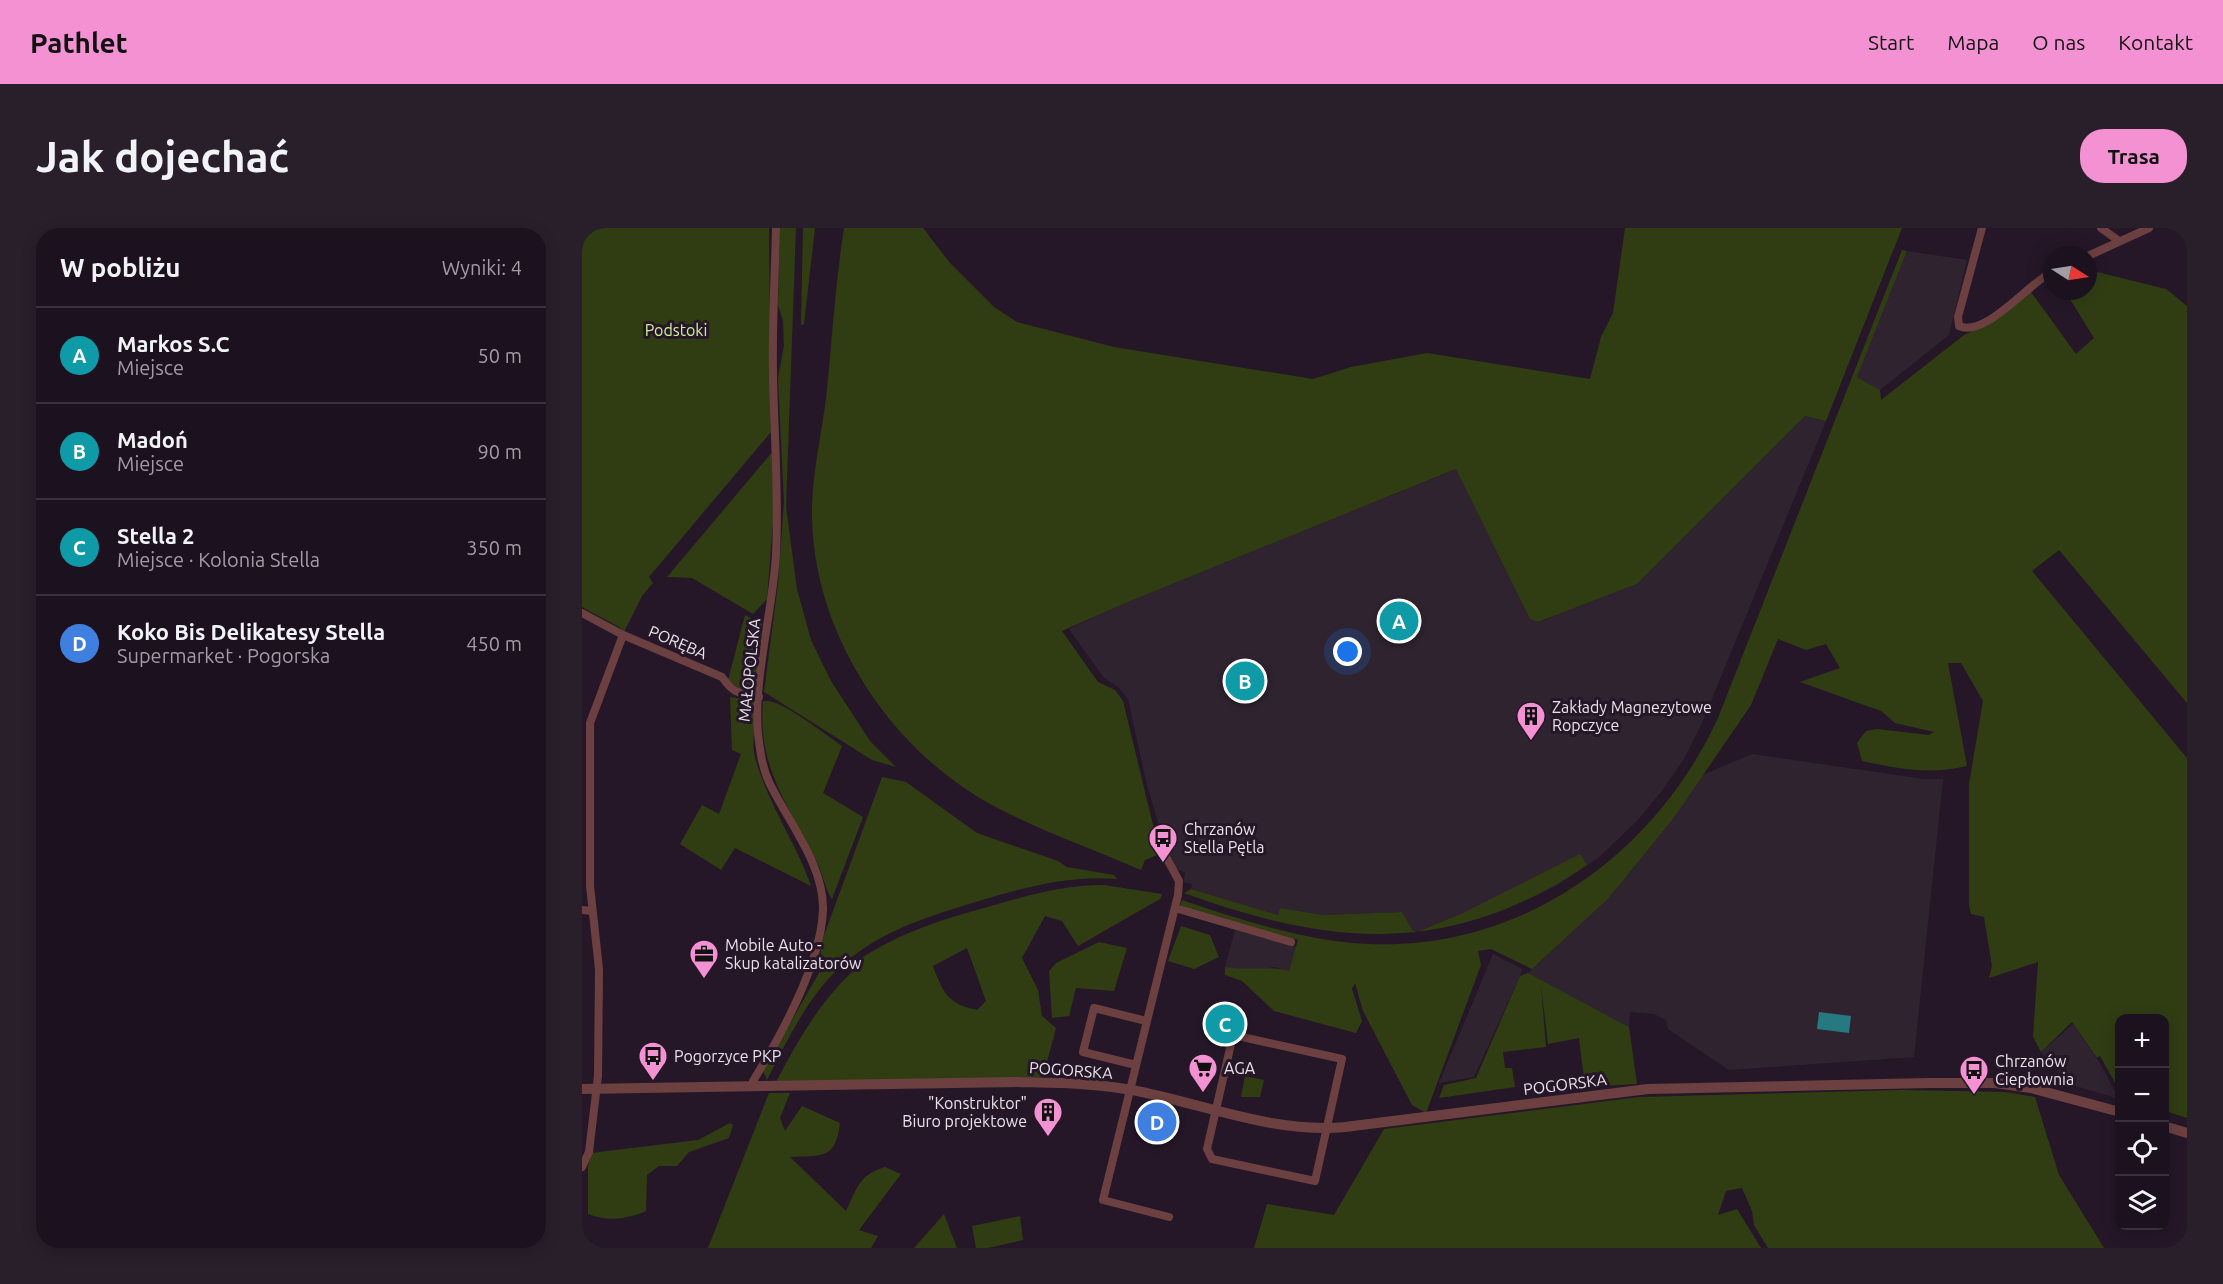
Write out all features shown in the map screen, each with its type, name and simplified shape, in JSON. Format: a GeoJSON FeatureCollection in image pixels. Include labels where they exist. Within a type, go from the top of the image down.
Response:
{"type":"FeatureCollection","features":[{"type":"Feature","properties":{"kind":"street","name":"MAŁOPOLSKA"},"geometry":{"type":"LineString","coordinates":[[753,1087],[753,1081],[805,981],[823,913],[822,894],[816,871],[766,772],[758,730],[759,697],[775,582],[778,503],[773,374],[776,228]]}},
{"type":"Feature","properties":{"kind":"street"},"geometry":{"type":"LineString","coordinates":[[1982,228],[1958,316],[1959,326],[1964,328],[1982,323],[2043,279]]}},
{"type":"Feature","properties":{"kind":"street"},"geometry":{"type":"LineString","coordinates":[[2101,228],[2119,241]]}},
{"type":"Feature","properties":{"kind":"street"},"geometry":{"type":"LineString","coordinates":[[2097,252],[2149,228]]}},
{"type":"Feature","properties":{"kind":"street","name":"PORĘBA"},"geometry":{"type":"LineString","coordinates":[[582,613],[623,634],[722,677],[728,688],[736,693],[759,697]]}},
{"type":"Feature","properties":{"kind":"street"},"geometry":{"type":"LineString","coordinates":[[582,1167],[589,1152],[598,1076],[599,969],[592,911],[590,723],[623,634]]}},
{"type":"Feature","properties":{"kind":"street"},"geometry":{"type":"LineString","coordinates":[[1166,857],[1179,881],[1175,908],[1103,1200],[1169,1216]]}},
{"type":"Feature","properties":{"kind":"street"},"geometry":{"type":"LineString","coordinates":[[1175,908],[1291,942]]}},
{"type":"Feature","properties":{"kind":"street"},"geometry":{"type":"LineString","coordinates":[[582,910],[592,911]]}},
{"type":"Feature","properties":{"kind":"street"},"geometry":{"type":"LineString","coordinates":[[1136,1065],[1083,1052],[1094,1008],[1146,1022]]}},
{"type":"Feature","properties":{"kind":"street"},"geometry":{"type":"LineString","coordinates":[[1233,1035],[1342,1059],[1326,1129],[1315,1181],[1212,1159],[1207,1149],[1233,1035]]}},
{"type":"Feature","properties":{"kind":"street","name":"POGORSKA"},"geometry":{"type":"LineString","coordinates":[[582,1089],[1017,1082],[1131,1090],[1307,1129],[1326,1129],[1648,1089],[1942,1082],[1995,1083],[2045,1090],[2115,1111]]}},
{"type":"Feature","properties":{"kind":"street"},"geometry":{"type":"LineString","coordinates":[[2169,1128],[2187,1133]]}},
{"type":"Feature","properties":{"kind":"shaded area"},"geometry":{"type":"Polygon","coordinates":[[[1907,251],[1967,260],[1949,335],[1880,390],[1857,377],[1907,251]]]}},
{"type":"Feature","properties":{"kind":"shaded area"},"geometry":{"type":"Polygon","coordinates":[[[1805,416],[1826,421],[1702,723],[1684,759],[1661,792],[1637,821],[1598,858],[1556,886],[1531,898],[1463,913],[1413,933],[1402,912],[1323,915],[1280,908],[1278,915],[1191,889],[1192,884],[1184,882],[1185,872],[1175,869],[1167,853],[1146,781],[1128,699],[1118,687],[1104,678],[1069,629],[1128,602],[1457,469],[1530,619],[1539,622],[1637,584],[1805,416]]]}},
{"type":"Feature","properties":{"kind":"shaded area"},"geometry":{"type":"Polygon","coordinates":[[[1752,754],[1924,779],[1943,779],[1914,1057],[1729,1070],[1668,1029],[1666,1020],[1654,1014],[1630,1012],[1629,1027],[1528,973],[1608,899],[1673,819],[1700,776],[1752,754]]]}},
{"type":"Feature","properties":{"kind":"shaded area"},"geometry":{"type":"Polygon","coordinates":[[[1235,930],[1297,947],[1289,972],[1275,967],[1244,971],[1225,967],[1235,930]]]}},
{"type":"Feature","properties":{"kind":"shaded area"},"geometry":{"type":"Polygon","coordinates":[[[1493,954],[1522,969],[1520,976],[1474,1077],[1439,1083],[1493,954]]]}},
{"type":"Feature","properties":{"kind":"shaded area"},"geometry":{"type":"Polygon","coordinates":[[[2073,1024],[2101,1065],[2115,1091],[2115,1098],[2069,1084],[2041,1052],[2073,1024]]]}},
{"type":"Feature","properties":{"kind":"green space","name":"Podstoki"},"geometry":{"type":"Polygon","coordinates":[[[582,228],[769,228],[771,432],[649,577],[653,583],[642,596],[624,632],[582,607],[582,228]]]}},
{"type":"Feature","properties":{"kind":"green space"},"geometry":{"type":"Polygon","coordinates":[[[780,228],[796,228],[786,507],[797,589],[811,640],[831,681],[870,741],[896,767],[872,760],[764,692],[778,584],[784,502],[778,378],[784,346],[783,321],[778,305],[780,228]]]}},
{"type":"Feature","properties":{"kind":"green space"},"geometry":{"type":"Polygon","coordinates":[[[803,228],[815,228],[804,324],[801,325],[803,228]]]}},
{"type":"Feature","properties":{"kind":"green space"},"geometry":{"type":"Polygon","coordinates":[[[844,228],[923,228],[950,263],[994,307],[1017,322],[1114,347],[1313,379],[1351,367],[1427,353],[1590,379],[1601,337],[1613,313],[1625,228],[1902,228],[1826,421],[1805,416],[1637,584],[1538,622],[1530,619],[1456,469],[1062,631],[1098,682],[1115,690],[1123,701],[1160,854],[1145,860],[1141,870],[1002,810],[947,775],[914,746],[884,712],[859,676],[839,636],[824,594],[815,551],[812,507],[844,228]]]}},
{"type":"Feature","properties":{"kind":"green space"},"geometry":{"type":"Polygon","coordinates":[[[1902,250],[1907,251],[1857,377],[1880,390],[1881,400],[1964,335],[1984,326],[2031,292],[2076,354],[2094,338],[2071,300],[2097,300],[2097,272],[2166,289],[2187,306],[2187,703],[2059,550],[2032,571],[2187,758],[2187,1118],[2169,1112],[2169,1014],[2115,1014],[2115,1083],[2100,1056],[2097,1058],[2072,1022],[2041,1052],[2033,1037],[2038,962],[1989,978],[1992,966],[1984,917],[1971,914],[1969,905],[1969,784],[1983,701],[1961,663],[1948,663],[1967,766],[1940,770],[1902,768],[1862,761],[1857,743],[1866,731],[1877,729],[1929,735],[1934,732],[1895,723],[1881,711],[1800,682],[1840,668],[1826,644],[1806,650],[1778,639],[1751,705],[1673,819],[1608,899],[1532,969],[1491,949],[1478,951],[1481,965],[1426,1113],[1412,1105],[1363,1011],[1355,983],[1352,989],[1362,1021],[1356,1033],[1274,1011],[1242,981],[1225,975],[1225,967],[1273,968],[1289,971],[1298,940],[1180,907],[1182,900],[1250,922],[1297,934],[1368,944],[1424,942],[1478,931],[1529,912],[1577,885],[1620,852],[1658,812],[1691,767],[1718,718],[1902,250]]]}},
{"type":"Feature","properties":{"kind":"green space"},"geometry":{"type":"Polygon","coordinates":[[[774,450],[774,509],[767,599],[753,614],[692,578],[667,577],[774,450]]]}},
{"type":"Feature","properties":{"kind":"green space"},"geometry":{"type":"Polygon","coordinates":[[[745,615],[762,624],[756,692],[742,691],[728,680],[745,615]]]}},
{"type":"Feature","properties":{"kind":"green space"},"geometry":{"type":"Polygon","coordinates":[[[730,697],[754,701],[756,714],[753,743],[760,774],[811,886],[735,848],[721,870],[680,844],[702,805],[719,814],[741,754],[732,750],[730,697]]]}},
{"type":"Feature","properties":{"kind":"green space"},"geometry":{"type":"Polygon","coordinates":[[[763,701],[770,701],[791,711],[842,746],[823,793],[863,817],[832,899],[818,865],[785,803],[770,765],[762,724],[763,701]]]}},
{"type":"Feature","properties":{"kind":"green space"},"geometry":{"type":"Polygon","coordinates":[[[882,777],[906,782],[977,833],[1058,861],[1067,867],[1114,875],[1117,879],[1065,880],[1015,891],[925,919],[871,944],[839,968],[807,1006],[767,1080],[763,1071],[820,971],[821,944],[882,777]]]}},
{"type":"Feature","properties":{"kind":"green space"},"geometry":{"type":"Polygon","coordinates":[[[1580,854],[1587,865],[1537,895],[1488,916],[1439,929],[1420,931],[1463,913],[1580,854]]]}},
{"type":"Feature","properties":{"kind":"green space"},"geometry":{"type":"Polygon","coordinates":[[[1089,885],[1104,885],[1162,894],[1160,899],[1078,946],[1062,921],[1045,916],[1022,958],[1038,990],[1042,1016],[1056,1028],[1043,1077],[776,1082],[813,1018],[835,989],[862,963],[860,959],[891,941],[956,916],[1033,895],[1089,885]],[[967,948],[933,966],[944,990],[953,1001],[977,1010],[986,1001],[967,948]]]}},
{"type":"Feature","properties":{"kind":"green space"},"geometry":{"type":"Polygon","coordinates":[[[1191,889],[1278,915],[1280,908],[1323,915],[1402,912],[1413,931],[1390,934],[1341,932],[1291,924],[1239,911],[1184,893],[1191,889]]]}},
{"type":"Feature","properties":{"kind":"green space"},"geometry":{"type":"Polygon","coordinates":[[[1181,926],[1210,935],[1219,957],[1194,969],[1168,961],[1181,926]]]}},
{"type":"Feature","properties":{"kind":"green space"},"geometry":{"type":"Polygon","coordinates":[[[1099,942],[1127,948],[1114,991],[1076,988],[1069,1016],[1052,1018],[1049,971],[1056,963],[1099,942]]]}},
{"type":"Feature","properties":{"kind":"green space"},"geometry":{"type":"Polygon","coordinates":[[[1528,973],[1629,1027],[1637,1084],[1585,1087],[1579,1038],[1548,1044],[1541,985],[1546,1047],[1503,1052],[1505,1068],[1512,1068],[1515,1087],[1439,1098],[1444,1085],[1476,1078],[1520,976],[1528,973]]]}},
{"type":"Feature","properties":{"kind":"green space"},"geometry":{"type":"Polygon","coordinates":[[[1245,1076],[1264,1080],[1260,1097],[1241,1097],[1245,1076]]]}},
{"type":"Feature","properties":{"kind":"green space"},"geometry":{"type":"Polygon","coordinates":[[[1902,1090],[2005,1092],[2035,1097],[2059,1175],[2104,1248],[1768,1248],[1754,1225],[1752,1211],[1742,1188],[1726,1191],[1718,1215],[1737,1209],[1761,1248],[1254,1248],[1267,1204],[1334,1215],[1384,1129],[1639,1097],[1902,1090]]]}},
{"type":"Feature","properties":{"kind":"green space"},"geometry":{"type":"Polygon","coordinates":[[[769,1093],[790,1093],[780,1118],[785,1131],[802,1106],[840,1123],[835,1144],[830,1150],[818,1155],[790,1157],[846,1211],[856,1189],[869,1174],[885,1167],[901,1174],[859,1230],[878,1236],[871,1248],[708,1248],[769,1093]]]}},
{"type":"Feature","properties":{"kind":"green space"},"geometry":{"type":"Polygon","coordinates":[[[730,1123],[733,1125],[729,1138],[689,1152],[677,1166],[659,1166],[647,1175],[646,1211],[617,1218],[603,1218],[588,1214],[588,1167],[591,1153],[698,1140],[730,1123]]]}},
{"type":"Feature","properties":{"kind":"green space"},"geometry":{"type":"Polygon","coordinates":[[[944,1214],[957,1248],[914,1248],[944,1214]]]}},
{"type":"Feature","properties":{"kind":"green space"},"geometry":{"type":"Polygon","coordinates":[[[1020,1216],[1023,1240],[988,1248],[976,1248],[972,1226],[1020,1216]]]}},
{"type":"Feature","properties":{"kind":"water"},"geometry":{"type":"Polygon","coordinates":[[[1819,1012],[1851,1016],[1849,1033],[1817,1029],[1819,1012]]]}},
{"type":"Feature","properties":{"kind":"place","name":"Markos S.C"},"geometry":{"type":"Point","coordinates":[1399,621]}},
{"type":"Feature","properties":{"kind":"place","name":"Madoń"},"geometry":{"type":"Point","coordinates":[1245,681]}},
{"type":"Feature","properties":{"kind":"place","name":"Zakłady Magnezytowe Ropczyce"},"geometry":{"type":"Point","coordinates":[1531,742]}},
{"type":"Feature","properties":{"kind":"place","name":"Chrzanów Stella Pętla"},"geometry":{"type":"Point","coordinates":[1163,864]}},
{"type":"Feature","properties":{"kind":"place","name":"Mobile Auto - Skup katalizatorów"},"geometry":{"type":"Point","coordinates":[704,980]}},
{"type":"Feature","properties":{"kind":"place","name":"Stella 2"},"geometry":{"type":"Point","coordinates":[1225,1024]}},
{"type":"Feature","properties":{"kind":"place","name":"Pogorzyce PKP"},"geometry":{"type":"Point","coordinates":[653,1082]}},
{"type":"Feature","properties":{"kind":"place","name":"AGA"},"geometry":{"type":"Point","coordinates":[1203,1094]}},
{"type":"Feature","properties":{"kind":"place","name":"Chrzanów Ciepłownia"},"geometry":{"type":"Point","coordinates":[1974,1096]}},
{"type":"Feature","properties":{"kind":"place","name":"Koko Bis Delikatesy Stella"},"geometry":{"type":"Point","coordinates":[1157,1122]}},
{"type":"Feature","properties":{"kind":"place","name":"\"Konstruktor\" Biuro projektowe"},"geometry":{"type":"Point","coordinates":[1048,1138]}}]}
